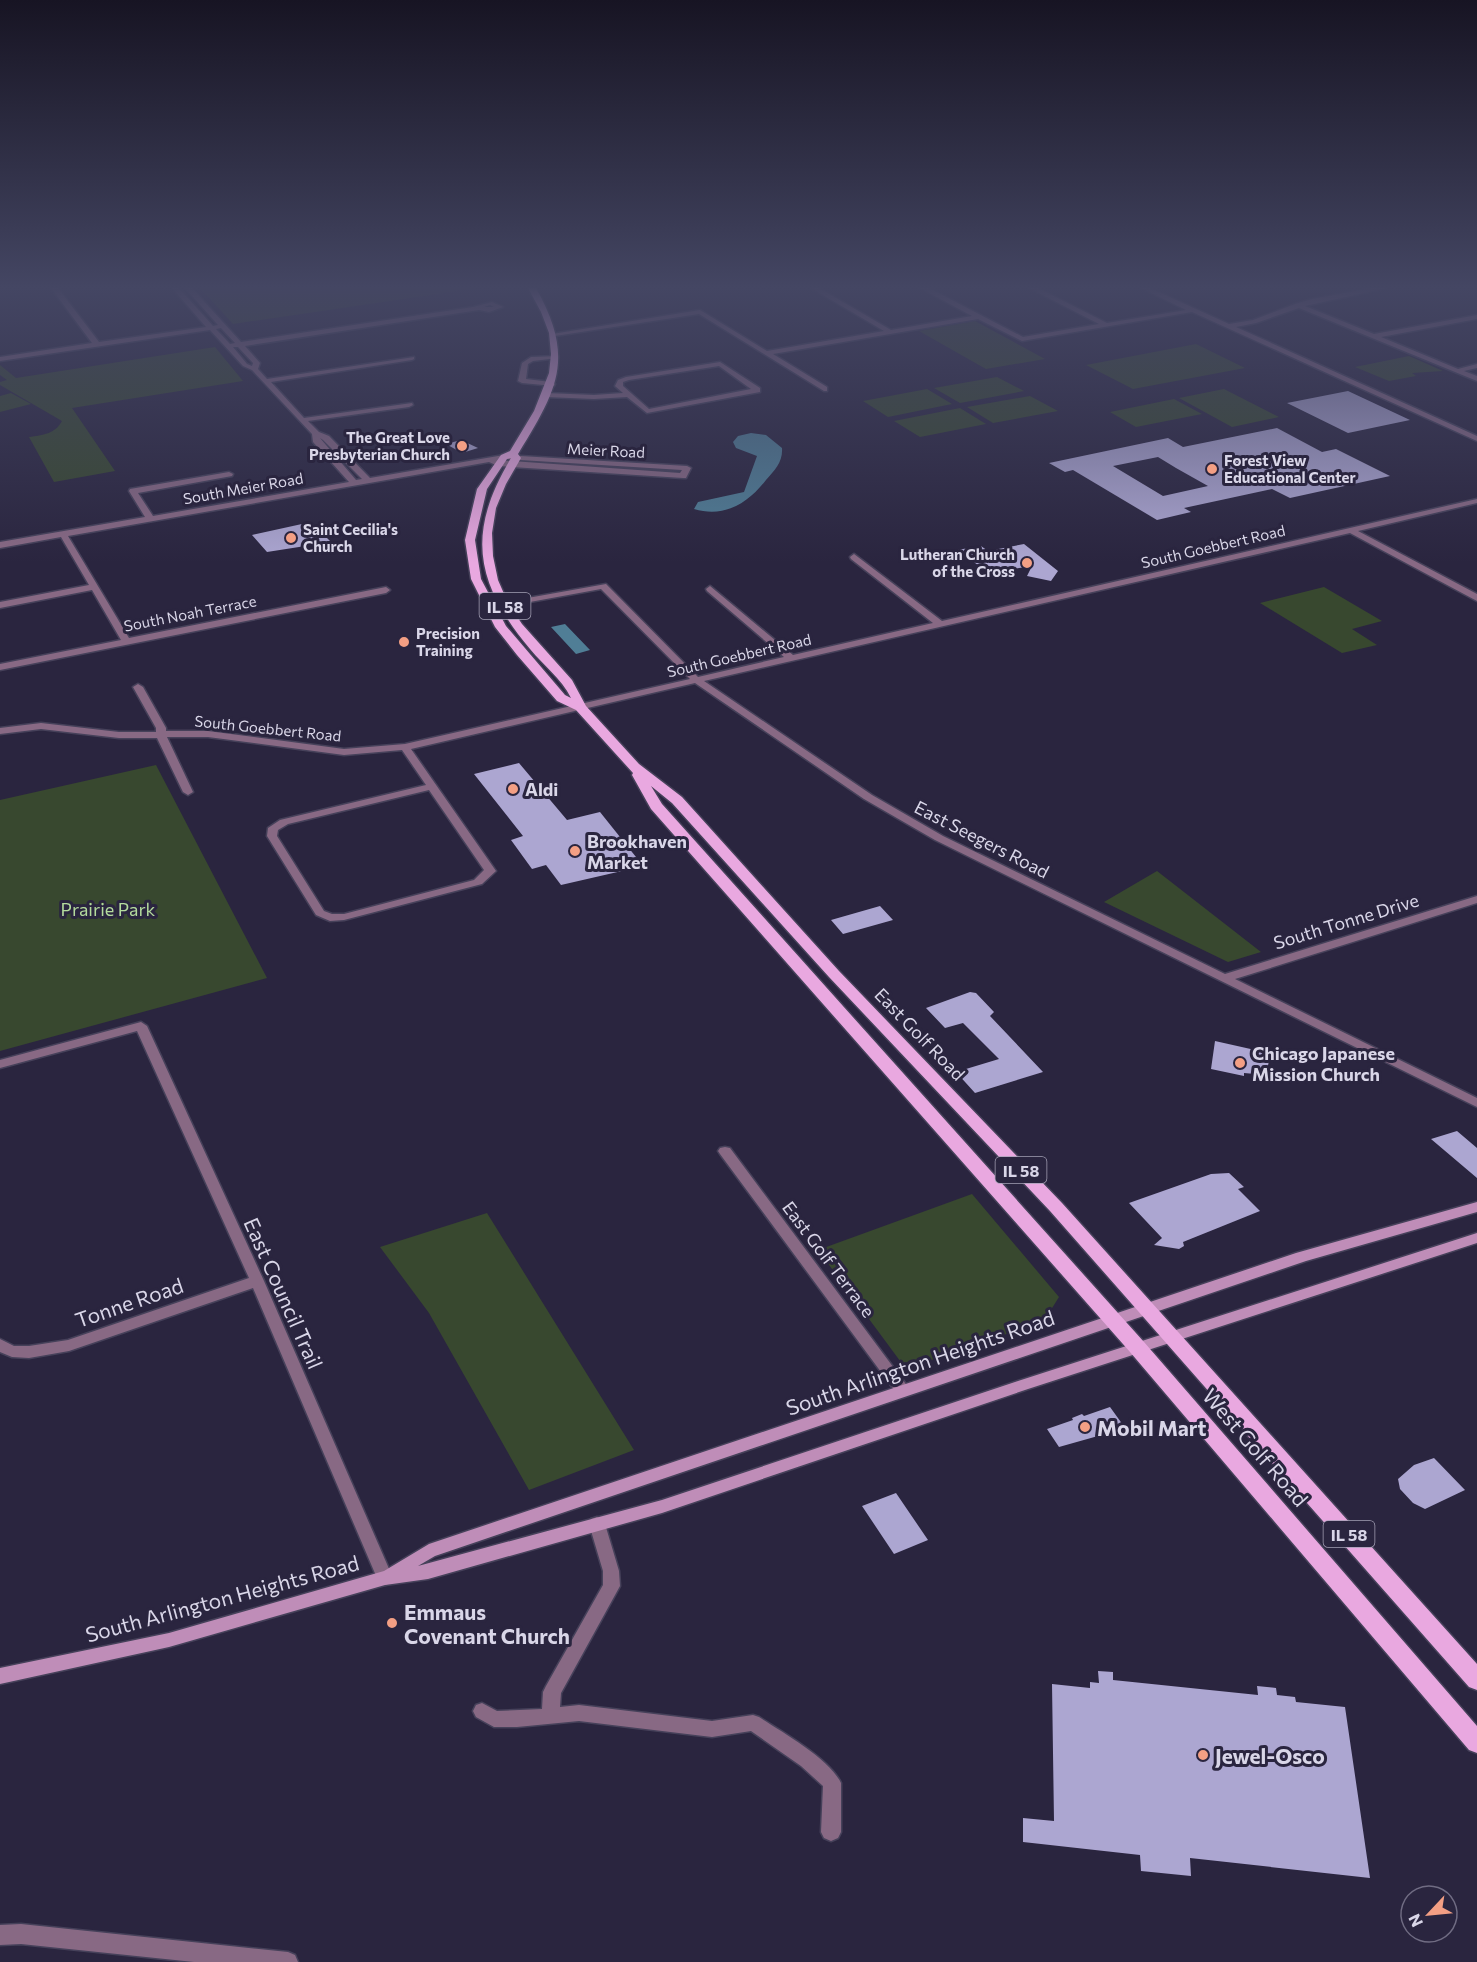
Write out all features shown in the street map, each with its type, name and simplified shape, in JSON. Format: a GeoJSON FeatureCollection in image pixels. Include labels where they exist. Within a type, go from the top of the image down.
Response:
{"type":"FeatureCollection","features":[{"type":"Feature","properties":{"kind":"main road","name":"IL 58"},"geometry":{"type":"LineString","coordinates":[[546,395],[552,380]]}},
{"type":"Feature","properties":{"kind":"main road","name":"East Golf Road"},"geometry":{"type":"LineString","coordinates":[[546,395],[523,438],[482,489],[472,523],[471,560],[476,579],[491,612],[521,653],[561,698],[580,706],[634,767],[677,800],[834,974],[1056,1207],[1171,1336]]}},
{"type":"Feature","properties":{"kind":"main road","name":"East Golf Road"},"geometry":{"type":"LineString","coordinates":[[505,459],[491,501],[486,543],[491,576],[505,605],[533,645],[577,693],[580,706]]}},
{"type":"Feature","properties":{"kind":"main road","name":"East Golf Road"},"geometry":{"type":"LineString","coordinates":[[634,767],[656,806],[1137,1347]]}},
{"type":"Feature","properties":{"kind":"main road","name":"South Arlington Heights Road"},"geometry":{"type":"LineString","coordinates":[[385,1578],[429,1551],[1317,1252],[1477,1207]]}},
{"type":"Feature","properties":{"kind":"main road","name":"South Arlington Heights Road"},"geometry":{"type":"LineString","coordinates":[[0,1676],[169,1640],[385,1578],[428,1572],[669,1504],[1137,1347],[1477,1238]]}},
{"type":"Feature","properties":{"kind":"main road","name":"West Golf Road"},"geometry":{"type":"LineString","coordinates":[[1171,1336],[1477,1680]]}},
{"type":"Feature","properties":{"kind":"main road","name":"West Golf Road"},"geometry":{"type":"LineString","coordinates":[[1137,1347],[1477,1743]]}},
{"type":"Feature","properties":{"kind":"street"},"geometry":{"type":"LineString","coordinates":[[266,381],[275,380]]}},
{"type":"Feature","properties":{"kind":"street"},"geometry":{"type":"LineString","coordinates":[[522,380],[551,384]]}},
{"type":"Feature","properties":{"kind":"street"},"geometry":{"type":"LineString","coordinates":[[624,380],[620,381],[619,386],[625,395],[647,411],[758,390],[743,380]]}},
{"type":"Feature","properties":{"kind":"street"},"geometry":{"type":"LineString","coordinates":[[809,380],[824,389]]}},
{"type":"Feature","properties":{"kind":"street"},"geometry":{"type":"LineString","coordinates":[[1347,380],[1477,439]]}},
{"type":"Feature","properties":{"kind":"street"},"geometry":{"type":"LineString","coordinates":[[266,381],[316,434],[326,438],[367,480]]}},
{"type":"Feature","properties":{"kind":"street"},"geometry":{"type":"LineString","coordinates":[[546,395],[594,397],[625,395]]}},
{"type":"Feature","properties":{"kind":"street"},"geometry":{"type":"LineString","coordinates":[[303,420],[409,405]]}},
{"type":"Feature","properties":{"kind":"street"},"geometry":{"type":"LineString","coordinates":[[316,434],[316,440],[354,483]]}},
{"type":"Feature","properties":{"kind":"street","name":"South Meier Road"},"geometry":{"type":"LineString","coordinates":[[0,545],[367,480],[505,459],[683,476]]}},
{"type":"Feature","properties":{"kind":"street"},"geometry":{"type":"LineString","coordinates":[[150,518],[133,491],[229,474]]}},
{"type":"Feature","properties":{"kind":"street","name":"South Goebbert Road"},"geometry":{"type":"LineString","coordinates":[[0,731],[41,726],[119,735],[208,734],[344,752],[405,747],[1477,501]]}},
{"type":"Feature","properties":{"kind":"street"},"geometry":{"type":"LineString","coordinates":[[1351,530],[1477,597]]}},
{"type":"Feature","properties":{"kind":"street"},"geometry":{"type":"LineString","coordinates":[[63,534],[126,641]]}},
{"type":"Feature","properties":{"kind":"street"},"geometry":{"type":"LineString","coordinates":[[854,557],[940,624]]}},
{"type":"Feature","properties":{"kind":"street","name":"East Seegers Road"},"geometry":{"type":"LineString","coordinates":[[505,605],[603,586],[696,680],[868,797],[939,838],[1477,1103]]}},
{"type":"Feature","properties":{"kind":"street"},"geometry":{"type":"LineString","coordinates":[[0,605],[93,587]]}},
{"type":"Feature","properties":{"kind":"street"},"geometry":{"type":"LineString","coordinates":[[710,589],[791,658]]}},
{"type":"Feature","properties":{"kind":"street","name":"South Noah Terrace"},"geometry":{"type":"LineString","coordinates":[[0,667],[386,590]]}},
{"type":"Feature","properties":{"kind":"street"},"geometry":{"type":"LineString","coordinates":[[138,687],[161,728],[161,735],[188,792]]}},
{"type":"Feature","properties":{"kind":"street"},"geometry":{"type":"LineString","coordinates":[[405,747],[430,787],[489,865],[490,871],[487,877],[478,882],[344,916],[330,918],[320,913],[272,836],[273,828],[284,822],[430,787]]}},
{"type":"Feature","properties":{"kind":"street","name":"South Tonne Drive"},"geometry":{"type":"LineString","coordinates":[[1226,978],[1477,899]]}},
{"type":"Feature","properties":{"kind":"street","name":"East Council Trail"},"geometry":{"type":"LineString","coordinates":[[0,1064],[141,1026],[257,1281],[385,1578]]}},
{"type":"Feature","properties":{"kind":"street","name":"East Golf Terrace"},"geometry":{"type":"LineString","coordinates":[[724,1151],[903,1391]]}},
{"type":"Feature","properties":{"kind":"street","name":"Tonne Road"},"geometry":{"type":"LineString","coordinates":[[6,1348],[29,1352],[69,1345],[257,1281]]}},
{"type":"Feature","properties":{"kind":"street"},"geometry":{"type":"LineString","coordinates":[[551,1714],[552,1692],[612,1586],[611,1570],[597,1524]]}},
{"type":"Feature","properties":{"kind":"street"},"geometry":{"type":"LineString","coordinates":[[482,1711],[494,1719],[579,1713],[712,1730],[753,1723],[808,1760],[832,1783],[831,1832]]}},
{"type":"Feature","properties":{"kind":"street"},"geometry":{"type":"LineString","coordinates":[[0,1935],[21,1934],[132,1944],[288,1962]]}},
{"type":"Feature","properties":{"kind":"green space"},"geometry":{"type":"Polygon","coordinates":[[[7,380],[243,381],[72,408],[115,471],[54,482],[29,437],[52,431],[62,421],[0,385],[0,382],[7,380]]]}},
{"type":"Feature","properties":{"kind":"green space"},"geometry":{"type":"Polygon","coordinates":[[[982,380],[1002,380],[1024,391],[960,403],[934,388],[982,380]]]}},
{"type":"Feature","properties":{"kind":"green space"},"geometry":{"type":"Polygon","coordinates":[[[1115,380],[1183,380],[1133,389],[1115,380]]]}},
{"type":"Feature","properties":{"kind":"green space"},"geometry":{"type":"Polygon","coordinates":[[[927,389],[952,404],[888,417],[863,401],[927,389]]]}},
{"type":"Feature","properties":{"kind":"green space"},"geometry":{"type":"Polygon","coordinates":[[[1224,389],[1279,417],[1232,427],[1179,398],[1224,389]]]}},
{"type":"Feature","properties":{"kind":"green space"},"geometry":{"type":"Polygon","coordinates":[[[11,393],[31,404],[0,412],[0,396],[11,393]]]}},
{"type":"Feature","properties":{"kind":"green space"},"geometry":{"type":"Polygon","coordinates":[[[1030,396],[1058,411],[993,423],[967,407],[1030,396]]]}},
{"type":"Feature","properties":{"kind":"green space"},"geometry":{"type":"Polygon","coordinates":[[[1174,399],[1202,414],[1136,427],[1110,412],[1174,399]]]}},
{"type":"Feature","properties":{"kind":"green space"},"geometry":{"type":"Polygon","coordinates":[[[960,408],[986,424],[920,437],[894,421],[960,408]]]}},
{"type":"Feature","properties":{"kind":"green space"},"geometry":{"type":"Polygon","coordinates":[[[1324,587],[1382,621],[1352,629],[1377,645],[1342,653],[1260,603],[1324,587]]]}},
{"type":"Feature","properties":{"kind":"green space","name":"Prairie Park"},"geometry":{"type":"Polygon","coordinates":[[[156,765],[267,978],[0,1051],[0,800],[156,765]]]}},
{"type":"Feature","properties":{"kind":"green space"},"geometry":{"type":"Polygon","coordinates":[[[1157,871],[1261,952],[1228,962],[1104,902],[1157,871]]]}},
{"type":"Feature","properties":{"kind":"green space"},"geometry":{"type":"Polygon","coordinates":[[[972,1194],[1059,1297],[1044,1321],[906,1369],[818,1250],[972,1194]]]}},
{"type":"Feature","properties":{"kind":"green space"},"geometry":{"type":"Polygon","coordinates":[[[487,1213],[634,1450],[529,1490],[429,1313],[380,1247],[487,1213]]]}},
{"type":"Feature","properties":{"kind":"water"},"geometry":{"type":"Polygon","coordinates":[[[751,433],[766,435],[782,448],[780,462],[775,469],[752,496],[735,506],[716,512],[694,509],[698,502],[744,492],[757,456],[736,448],[733,442],[738,436],[751,433]]]}},
{"type":"Feature","properties":{"kind":"water"},"geometry":{"type":"Polygon","coordinates":[[[565,624],[590,650],[576,654],[551,627],[565,624]]]}},
{"type":"Feature","properties":{"kind":"building"},"geometry":{"type":"Polygon","coordinates":[[[1348,391],[1410,420],[1348,433],[1287,403],[1348,391]]]}},
{"type":"Feature","properties":{"kind":"building","name":"Forest View Educational Center"},"geometry":{"type":"Polygon","coordinates":[[[1277,428],[1322,452],[1336,449],[1390,476],[1290,498],[1272,489],[1184,508],[1191,512],[1157,520],[1073,470],[1065,472],[1049,463],[1168,438],[1183,447],[1277,428]],[[1158,457],[1113,466],[1163,496],[1208,486],[1158,457]]]}},
{"type":"Feature","properties":{"kind":"building","name":"The Great Love Presbyterian Church"},"geometry":{"type":"Polygon","coordinates":[[[461,440],[478,448],[462,453],[446,444],[461,440]]]}},
{"type":"Feature","properties":{"kind":"building","name":"Saint Cecilia's Church"},"geometry":{"type":"Polygon","coordinates":[[[311,522],[331,542],[267,552],[252,535],[311,522]]]}},
{"type":"Feature","properties":{"kind":"building","name":"Lutheran Church of the Cross"},"geometry":{"type":"Polygon","coordinates":[[[1024,544],[1058,571],[1051,581],[1027,576],[1032,566],[989,573],[957,550],[981,546],[988,551],[1024,544]]]}},
{"type":"Feature","properties":{"kind":"building","name":"Brookhaven Market"},"geometry":{"type":"Polygon","coordinates":[[[519,763],[567,820],[600,812],[640,862],[635,868],[561,885],[546,865],[532,869],[511,840],[523,836],[474,774],[519,763]]]}},
{"type":"Feature","properties":{"kind":"building"},"geometry":{"type":"Polygon","coordinates":[[[880,906],[893,920],[843,934],[831,920],[880,906]]]}},
{"type":"Feature","properties":{"kind":"building"},"geometry":{"type":"Polygon","coordinates":[[[970,992],[976,993],[994,1012],[990,1016],[1043,1072],[975,1093],[956,1072],[999,1059],[963,1023],[945,1028],[926,1008],[970,992]]]}},
{"type":"Feature","properties":{"kind":"building","name":"Chicago Japanese Mission Church"},"geometry":{"type":"Polygon","coordinates":[[[1215,1041],[1264,1052],[1263,1055],[1270,1056],[1266,1075],[1244,1073],[1244,1076],[1211,1069],[1215,1041]]]}},
{"type":"Feature","properties":{"kind":"building"},"geometry":{"type":"Polygon","coordinates":[[[1457,1131],[1477,1148],[1477,1178],[1431,1139],[1457,1131]]]}},
{"type":"Feature","properties":{"kind":"building"},"geometry":{"type":"Polygon","coordinates":[[[1229,1173],[1244,1187],[1238,1189],[1260,1211],[1183,1242],[1184,1246],[1179,1249],[1154,1245],[1162,1238],[1129,1203],[1211,1174],[1229,1173]]]}},
{"type":"Feature","properties":{"kind":"building"},"geometry":{"type":"Polygon","coordinates":[[[1110,1407],[1123,1425],[1097,1434],[1098,1436],[1059,1447],[1047,1429],[1073,1420],[1072,1418],[1082,1414],[1084,1416],[1110,1407]]]}},
{"type":"Feature","properties":{"kind":"building"},"geometry":{"type":"Polygon","coordinates":[[[1434,1458],[1465,1490],[1425,1509],[1413,1503],[1400,1489],[1398,1479],[1414,1465],[1434,1458]]]}},
{"type":"Feature","properties":{"kind":"building"},"geometry":{"type":"Polygon","coordinates":[[[896,1493],[928,1540],[894,1554],[862,1506],[896,1493]]]}},
{"type":"Feature","properties":{"kind":"building","name":"Jewel-Osco"},"geometry":{"type":"Polygon","coordinates":[[[1098,1671],[1113,1672],[1113,1680],[1258,1695],[1257,1686],[1276,1688],[1277,1695],[1295,1697],[1296,1702],[1345,1707],[1370,1878],[1190,1858],[1191,1876],[1141,1871],[1140,1855],[1023,1842],[1023,1818],[1054,1821],[1052,1684],[1090,1688],[1090,1682],[1099,1683],[1098,1671]]]}},
{"type":"Feature","properties":{"kind":"place","name":"The Great Love Presbyterian Church"},"geometry":{"type":"Point","coordinates":[462,446]}},
{"type":"Feature","properties":{"kind":"place","name":"Forest View Educational Center"},"geometry":{"type":"Point","coordinates":[1212,469]}},
{"type":"Feature","properties":{"kind":"place","name":"Saint Cecilia's Church"},"geometry":{"type":"Point","coordinates":[291,538]}},
{"type":"Feature","properties":{"kind":"place","name":"Lutheran Church of the Cross"},"geometry":{"type":"Point","coordinates":[1027,563]}},
{"type":"Feature","properties":{"kind":"place","name":"Precision Training"},"geometry":{"type":"Point","coordinates":[404,642]}},
{"type":"Feature","properties":{"kind":"place","name":"Aldi"},"geometry":{"type":"Point","coordinates":[513,789]}},
{"type":"Feature","properties":{"kind":"place","name":"Brookhaven Market"},"geometry":{"type":"Point","coordinates":[575,851]}},
{"type":"Feature","properties":{"kind":"place","name":"Chicago Japanese Mission Church"},"geometry":{"type":"Point","coordinates":[1240,1063]}},
{"type":"Feature","properties":{"kind":"place","name":"Mobil Mart"},"geometry":{"type":"Point","coordinates":[1085,1427]}},
{"type":"Feature","properties":{"kind":"place","name":"Emmaus Covenant Church"},"geometry":{"type":"Point","coordinates":[392,1623]}},
{"type":"Feature","properties":{"kind":"place","name":"Jewel-Osco"},"geometry":{"type":"Point","coordinates":[1203,1755]}}]}
